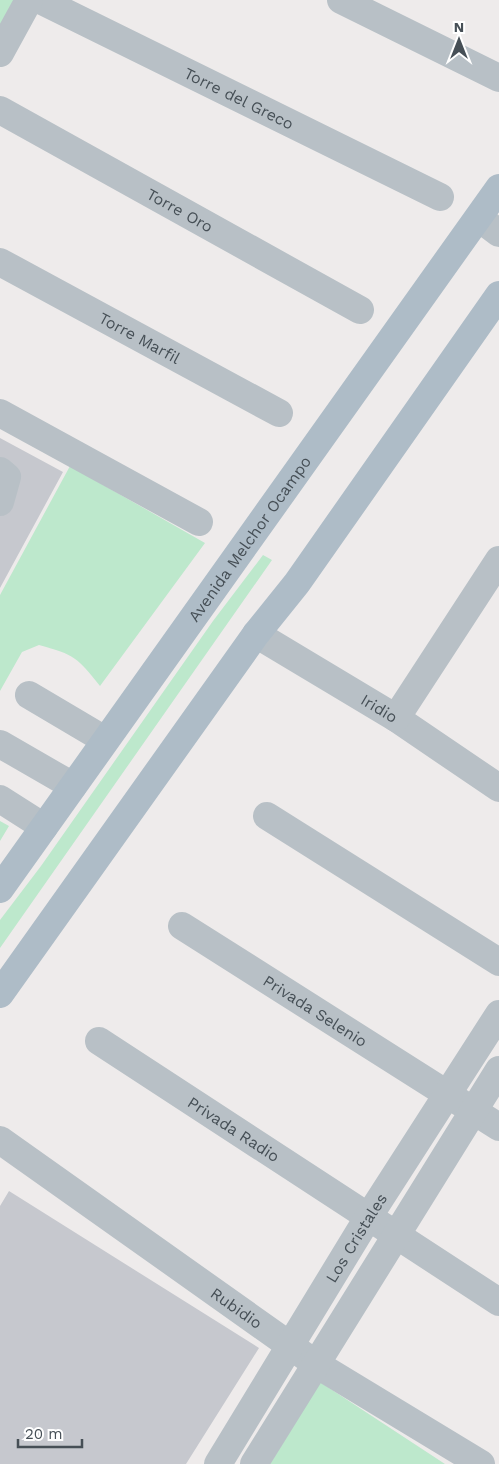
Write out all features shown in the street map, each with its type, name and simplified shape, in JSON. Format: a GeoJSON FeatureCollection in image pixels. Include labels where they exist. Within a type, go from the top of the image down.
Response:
{"type":"FeatureCollection","features":[{"type":"Feature","properties":{"kind":"main road","name":"Avenida Melchor Ocampo"},"geometry":{"type":"LineString","coordinates":[[0,889],[105,740],[489,226],[499,188]]}},
{"type":"Feature","properties":{"kind":"main road"},"geometry":{"type":"LineString","coordinates":[[0,994],[256,634],[297,584],[499,295]]}},
{"type":"Feature","properties":{"kind":"street"},"geometry":{"type":"LineString","coordinates":[[0,53],[29,0]]}},
{"type":"Feature","properties":{"kind":"street","name":"Torre del Greco"},"geometry":{"type":"LineString","coordinates":[[40,0],[440,197]]}},
{"type":"Feature","properties":{"kind":"street"},"geometry":{"type":"LineString","coordinates":[[340,0],[499,78]]}},
{"type":"Feature","properties":{"kind":"street","name":"Torre Oro"},"geometry":{"type":"LineString","coordinates":[[0,110],[360,310]]}},
{"type":"Feature","properties":{"kind":"street","name":"Torre Marfil"},"geometry":{"type":"LineString","coordinates":[[0,262],[279,413]]}},
{"type":"Feature","properties":{"kind":"street"},"geometry":{"type":"LineString","coordinates":[[0,413],[199,522]]}},
{"type":"Feature","properties":{"kind":"street"},"geometry":{"type":"LineString","coordinates":[[0,471],[7,477],[0,502]]}},
{"type":"Feature","properties":{"kind":"street"},"geometry":{"type":"LineString","coordinates":[[396,718],[499,560]]}},
{"type":"Feature","properties":{"kind":"street","name":"Iridio"},"geometry":{"type":"LineString","coordinates":[[256,634],[396,718],[499,788]]}},
{"type":"Feature","properties":{"kind":"street"},"geometry":{"type":"LineString","coordinates":[[29,695],[105,740]]}},
{"type":"Feature","properties":{"kind":"street"},"geometry":{"type":"LineString","coordinates":[[0,744],[73,786]]}},
{"type":"Feature","properties":{"kind":"street"},"geometry":{"type":"LineString","coordinates":[[0,799],[44,826]]}},
{"type":"Feature","properties":{"kind":"street"},"geometry":{"type":"LineString","coordinates":[[267,816],[499,962]]}},
{"type":"Feature","properties":{"kind":"street","name":"Privada Selenio"},"geometry":{"type":"LineString","coordinates":[[182,926],[499,1127]]}},
{"type":"Feature","properties":{"kind":"street","name":"Los Cristales"},"geometry":{"type":"LineString","coordinates":[[218,1464],[369,1216],[499,1014]]}},
{"type":"Feature","properties":{"kind":"street","name":"Privada Radio"},"geometry":{"type":"LineString","coordinates":[[99,1040],[398,1234],[499,1302]]}},
{"type":"Feature","properties":{"kind":"street","name":"Los Cristales"},"geometry":{"type":"LineString","coordinates":[[254,1464],[499,1070]]}},
{"type":"Feature","properties":{"kind":"street","name":"Rubidio"},"geometry":{"type":"LineString","coordinates":[[0,1140],[316,1364],[481,1464]]}},
{"type":"Feature","properties":{"kind":"green space"},"geometry":{"type":"Polygon","coordinates":[[[0,0],[20,0],[0,37],[0,0]]]}},
{"type":"Feature","properties":{"kind":"green space"},"geometry":{"type":"Polygon","coordinates":[[[70,466],[205,543],[100,686],[74,658],[39,645],[22,652],[0,691],[0,595],[70,466]]]}},
{"type":"Feature","properties":{"kind":"green space"},"geometry":{"type":"Polygon","coordinates":[[[263,555],[272,560],[0,948],[0,920],[41,866],[213,621],[263,555]]]}},
{"type":"Feature","properties":{"kind":"green space"},"geometry":{"type":"Polygon","coordinates":[[[0,821],[9,826],[0,841],[0,821]]]}},
{"type":"Feature","properties":{"kind":"green space"},"geometry":{"type":"Polygon","coordinates":[[[320,1382],[445,1464],[270,1464],[320,1382]]]}},
{"type":"Feature","properties":{"kind":"building"},"geometry":{"type":"Polygon","coordinates":[[[0,438],[63,472],[0,588],[0,438]]]}},
{"type":"Feature","properties":{"kind":"building"},"geometry":{"type":"Polygon","coordinates":[[[9,1191],[259,1348],[186,1464],[0,1464],[0,1206],[9,1191]]]}}]}
